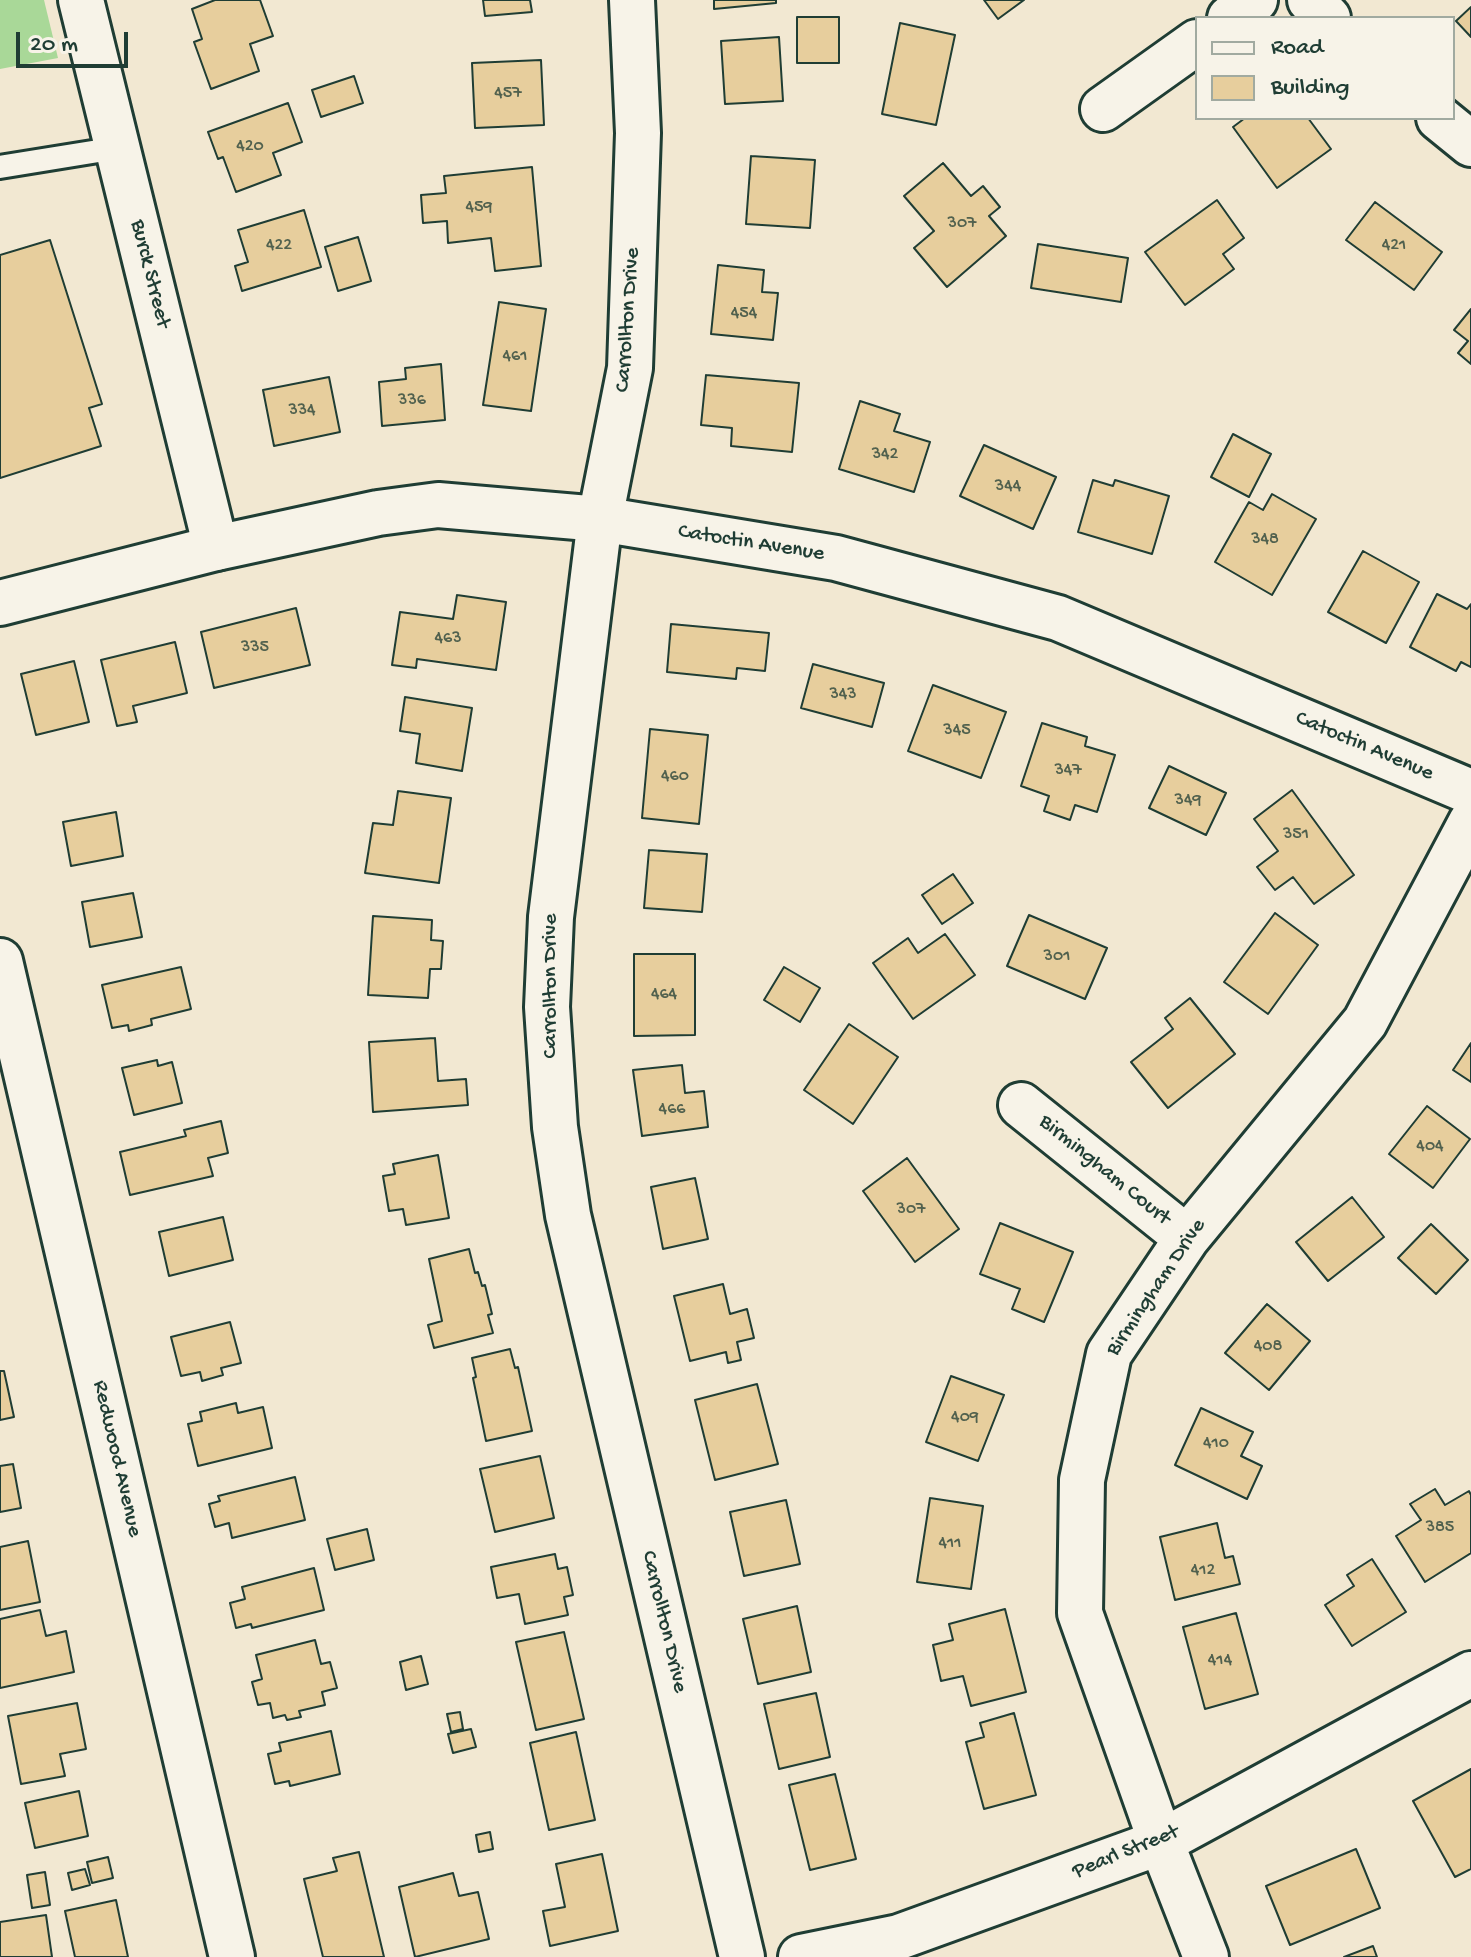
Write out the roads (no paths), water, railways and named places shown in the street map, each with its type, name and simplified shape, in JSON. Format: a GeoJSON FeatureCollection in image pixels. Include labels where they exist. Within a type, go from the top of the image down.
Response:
{"type":"FeatureCollection","features":[{"type":"Feature","properties":{"kind":"street","name":"Burck Street"},"geometry":{"type":"LineString","coordinates":[[81,0],[216,548]]}},
{"type":"Feature","properties":{"kind":"street","name":"Carrollton Drive"},"geometry":{"type":"LineString","coordinates":[[632,0],[638,133],[630,368],[600,519],[551,917],[547,1007],[555,1127],[568,1215],[742,1957]]}},
{"type":"Feature","properties":{"kind":"street"},"geometry":{"type":"LineString","coordinates":[[1233,16],[1255,0]]}},
{"type":"Feature","properties":{"kind":"street"},"geometry":{"type":"LineString","coordinates":[[1310,0],[1326,16]]}},
{"type":"Feature","properties":{"kind":"street"},"geometry":{"type":"LineString","coordinates":[[1103,109],[1195,43]]}},
{"type":"Feature","properties":{"kind":"street"},"geometry":{"type":"LineString","coordinates":[[1441,120],[1471,144]]}},
{"type":"Feature","properties":{"kind":"street","name":"Catoctin Avenue"},"geometry":{"type":"LineString","coordinates":[[0,603],[216,548],[378,513],[438,505],[600,519],[836,558],[1058,618],[1471,792]]}},
{"type":"Feature","properties":{"kind":"street","name":"Birmingham Drive"},"geometry":{"type":"LineString","coordinates":[[1206,1957],[1161,1842],[1080,1613],[1082,1480],[1109,1354],[1187,1238],[1365,1022],[1471,822]]}},
{"type":"Feature","properties":{"kind":"street","name":"Redwood Avenue"},"geometry":{"type":"LineString","coordinates":[[0,961],[232,1957]]}},
{"type":"Feature","properties":{"kind":"street","name":"Birmingham Court"},"geometry":{"type":"LineString","coordinates":[[1021,1105],[1187,1238]]}},
{"type":"Feature","properties":{"kind":"street","name":"Pearl Street"},"geometry":{"type":"LineString","coordinates":[[801,1957],[899,1937],[1161,1842],[1471,1674]]}},
{"type":"Feature","properties":{"kind":"lane"},"geometry":{"type":"LineString","coordinates":[[0,167],[117,148]]}}]}
